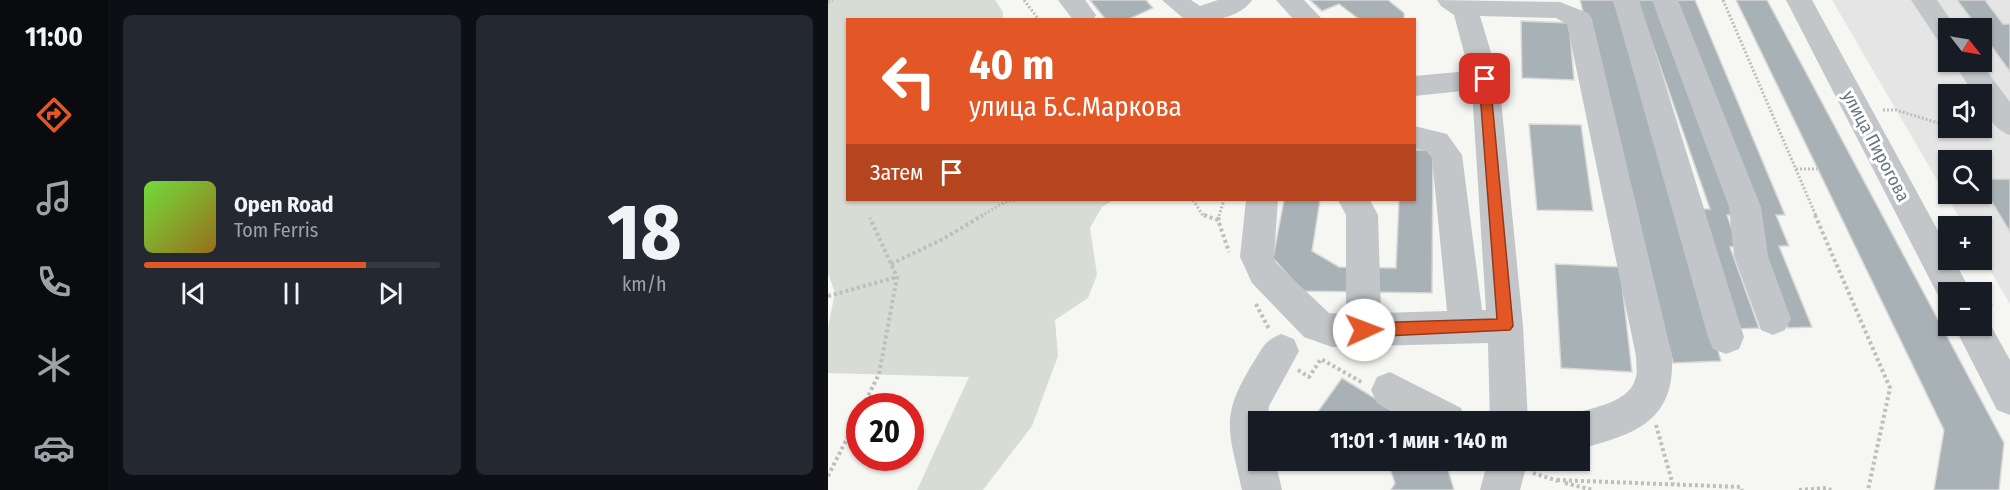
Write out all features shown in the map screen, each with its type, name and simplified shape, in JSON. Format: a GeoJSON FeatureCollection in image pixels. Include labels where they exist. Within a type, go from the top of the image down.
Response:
{"type":"FeatureCollection","features":[{"type":"Feature","properties":{"kind":"street"},"geometry":{"type":"LineString","coordinates":[[1175,0],[1187,12],[1199,18],[1239,0]]}},
{"type":"Feature","properties":{"kind":"street"},"geometry":{"type":"LineString","coordinates":[[1288,0],[1308,18]]}},
{"type":"Feature","properties":{"kind":"street"},"geometry":{"type":"LineString","coordinates":[[1626,0],[1726,337]]}},
{"type":"Feature","properties":{"kind":"street"},"geometry":{"type":"LineString","coordinates":[[1665,0],[1745,207],[1751,256],[1773,319]]}},
{"type":"Feature","properties":{"kind":"street","name":"улица Пирогова"},"geometry":{"type":"LineString","coordinates":[[1799,0],[1963,282]]}},
{"type":"Feature","properties":{"kind":"street"},"geometry":{"type":"LineString","coordinates":[[1924,0],[1938,21]]}},
{"type":"Feature","properties":{"kind":"street"},"geometry":{"type":"LineString","coordinates":[[1509,411],[1505,326],[1477,5],[1560,10],[1579,19],[1654,356],[1654,380],[1643,402],[1622,418],[1590,427]]}},
{"type":"Feature","properties":{"kind":"street"},"geometry":{"type":"LineString","coordinates":[[1971,72],[2002,129]]}},
{"type":"Feature","properties":{"kind":"street"},"geometry":{"type":"LineString","coordinates":[[1416,86],[1485,79]]}},
{"type":"Feature","properties":{"kind":"street"},"geometry":{"type":"LineString","coordinates":[[1416,137],[1436,142],[1447,155],[1466,327]]}},
{"type":"Feature","properties":{"kind":"street"},"geometry":{"type":"LineString","coordinates":[[1262,201],[1257,257],[1264,273],[1317,326],[1332,331],[1505,326]]}},
{"type":"Feature","properties":{"kind":"street"},"geometry":{"type":"LineString","coordinates":[[1355,201],[1362,215],[1364,330]]}},
{"type":"Feature","properties":{"kind":"street"},"geometry":{"type":"LineString","coordinates":[[1989,336],[2010,397]]}},
{"type":"Feature","properties":{"kind":"street"},"geometry":{"type":"LineString","coordinates":[[1262,490],[1248,424],[1251,400],[1281,351]]}},
{"type":"Feature","properties":{"kind":"street"},"geometry":{"type":"LineString","coordinates":[[1381,389],[1425,411]]}},
{"type":"Feature","properties":{"kind":"street"},"geometry":{"type":"LineString","coordinates":[[1500,490],[1505,471]]}},
{"type":"Feature","properties":{"kind":"path"},"geometry":{"type":"LineString","coordinates":[[828,2],[833,0]]}},
{"type":"Feature","properties":{"kind":"path"},"geometry":{"type":"LineString","coordinates":[[1024,0],[1038,18]]}},
{"type":"Feature","properties":{"kind":"path"},"geometry":{"type":"LineString","coordinates":[[1723,0],[1890,388],[1868,490]]}},
{"type":"Feature","properties":{"kind":"path"},"geometry":{"type":"LineString","coordinates":[[1879,110],[1896,110],[1938,123]]}},
{"type":"Feature","properties":{"kind":"path"},"geometry":{"type":"LineString","coordinates":[[1796,169],[1817,169]]}},
{"type":"Feature","properties":{"kind":"path"},"geometry":{"type":"LineString","coordinates":[[891,264],[1010,201]]}},
{"type":"Feature","properties":{"kind":"path"},"geometry":{"type":"LineString","coordinates":[[1218,220],[1224,201]]}},
{"type":"Feature","properties":{"kind":"path"},"geometry":{"type":"LineString","coordinates":[[870,218],[897,277],[879,374],[870,393]]}},
{"type":"Feature","properties":{"kind":"path"},"geometry":{"type":"LineString","coordinates":[[828,296],[897,277]]}},
{"type":"Feature","properties":{"kind":"path"},"geometry":{"type":"LineString","coordinates":[[1321,359],[1381,389]]}},
{"type":"Feature","properties":{"kind":"path"},"geometry":{"type":"LineString","coordinates":[[1622,418],[1657,426],[1673,485]]}},
{"type":"Feature","properties":{"kind":"path"},"geometry":{"type":"LineString","coordinates":[[828,476],[846,441]]}},
{"type":"Feature","properties":{"kind":"path"},"geometry":{"type":"LineString","coordinates":[[1593,490],[1557,480],[1741,487],[1742,490]]}},
{"type":"Feature","properties":{"kind":"path"},"geometry":{"type":"LineString","coordinates":[[1799,490],[1827,488],[1831,490]]}},
{"type":"Feature","properties":{"kind":"shaded area"},"geometry":{"type":"Polygon","coordinates":[[[828,0],[995,0],[1003,12],[1003,18],[846,18],[846,201],[1111,201],[1102,207],[1090,228],[1097,275],[1088,298],[1055,320],[1058,356],[1032,426],[983,490],[917,490],[969,377],[828,373],[828,327],[835,293],[828,273],[828,0]]]}},
{"type":"Feature","properties":{"kind":"shaded area"},"geometry":{"type":"Polygon","coordinates":[[[1832,0],[2010,0],[2010,304],[1990,270],[1992,270],[1992,216],[1958,216],[1951,204],[1992,204],[1992,150],[1938,150],[1938,181],[1832,0]]]}},
{"type":"Feature","properties":{"kind":"building"},"geometry":{"type":"Polygon","coordinates":[[[1090,0],[1146,0],[1153,8],[1131,18],[1104,18],[1090,0]]]}},
{"type":"Feature","properties":{"kind":"building"},"geometry":{"type":"Polygon","coordinates":[[[1310,0],[1388,0],[1404,13],[1404,18],[1357,18],[1339,4],[1322,11],[1310,0]]]}},
{"type":"Feature","properties":{"kind":"building"},"geometry":{"type":"Polygon","coordinates":[[[1580,0],[1614,0],[1721,361],[1673,363],[1580,0]]]}},
{"type":"Feature","properties":{"kind":"building"},"geometry":{"type":"Polygon","coordinates":[[[1637,0],[1656,0],[1736,215],[1727,215],[1738,246],[1730,247],[1759,328],[1735,329],[1701,209],[1710,209],[1637,0]]]}},
{"type":"Feature","properties":{"kind":"building"},"geometry":{"type":"Polygon","coordinates":[[[1676,0],[1695,0],[1785,215],[1776,215],[1789,246],[1779,246],[1812,327],[1788,328],[1755,242],[1676,0]]]}},
{"type":"Feature","properties":{"kind":"building"},"geometry":{"type":"Polygon","coordinates":[[[1736,0],[1767,0],[1803,67],[1938,320],[1938,336],[1947,336],[2004,443],[1999,490],[1934,490],[1944,430],[1736,0]]]}},
{"type":"Feature","properties":{"kind":"building"},"geometry":{"type":"Polygon","coordinates":[[[1957,0],[1985,0],[2003,24],[2010,24],[2010,72],[1992,47],[1992,18],[1970,18],[1957,0]]]}},
{"type":"Feature","properties":{"kind":"building"},"geometry":{"type":"Polygon","coordinates":[[[1521,21],[1569,23],[1574,80],[1522,78],[1521,21]]]}},
{"type":"Feature","properties":{"kind":"building"},"geometry":{"type":"Polygon","coordinates":[[[1529,124],[1581,125],[1593,211],[1537,210],[1529,124]]]}},
{"type":"Feature","properties":{"kind":"building"},"geometry":{"type":"Polygon","coordinates":[[[1416,150],[1433,150],[1432,293],[1302,291],[1273,258],[1284,201],[1320,201],[1312,251],[1339,267],[1396,268],[1399,201],[1416,201],[1416,150]]]}},
{"type":"Feature","properties":{"kind":"building"},"geometry":{"type":"Polygon","coordinates":[[[1992,179],[2010,179],[2010,232],[1992,202],[1992,179]]]}},
{"type":"Feature","properties":{"kind":"building"},"geometry":{"type":"Polygon","coordinates":[[[1555,264],[1620,267],[1632,372],[1561,368],[1555,264]]]}},
{"type":"Feature","properties":{"kind":"building"},"geometry":{"type":"Polygon","coordinates":[[[1342,378],[1395,411],[1318,411],[1342,378]]]}},
{"type":"Feature","properties":{"kind":"building"},"geometry":{"type":"Polygon","coordinates":[[[1391,471],[1448,471],[1454,490],[1391,490],[1395,483],[1391,471]]]}},
{"type":"Feature","properties":{"kind":"route"},"geometry":{"type":"LineString","coordinates":[[1364,330],[1505,326],[1485,79]]}}]}
